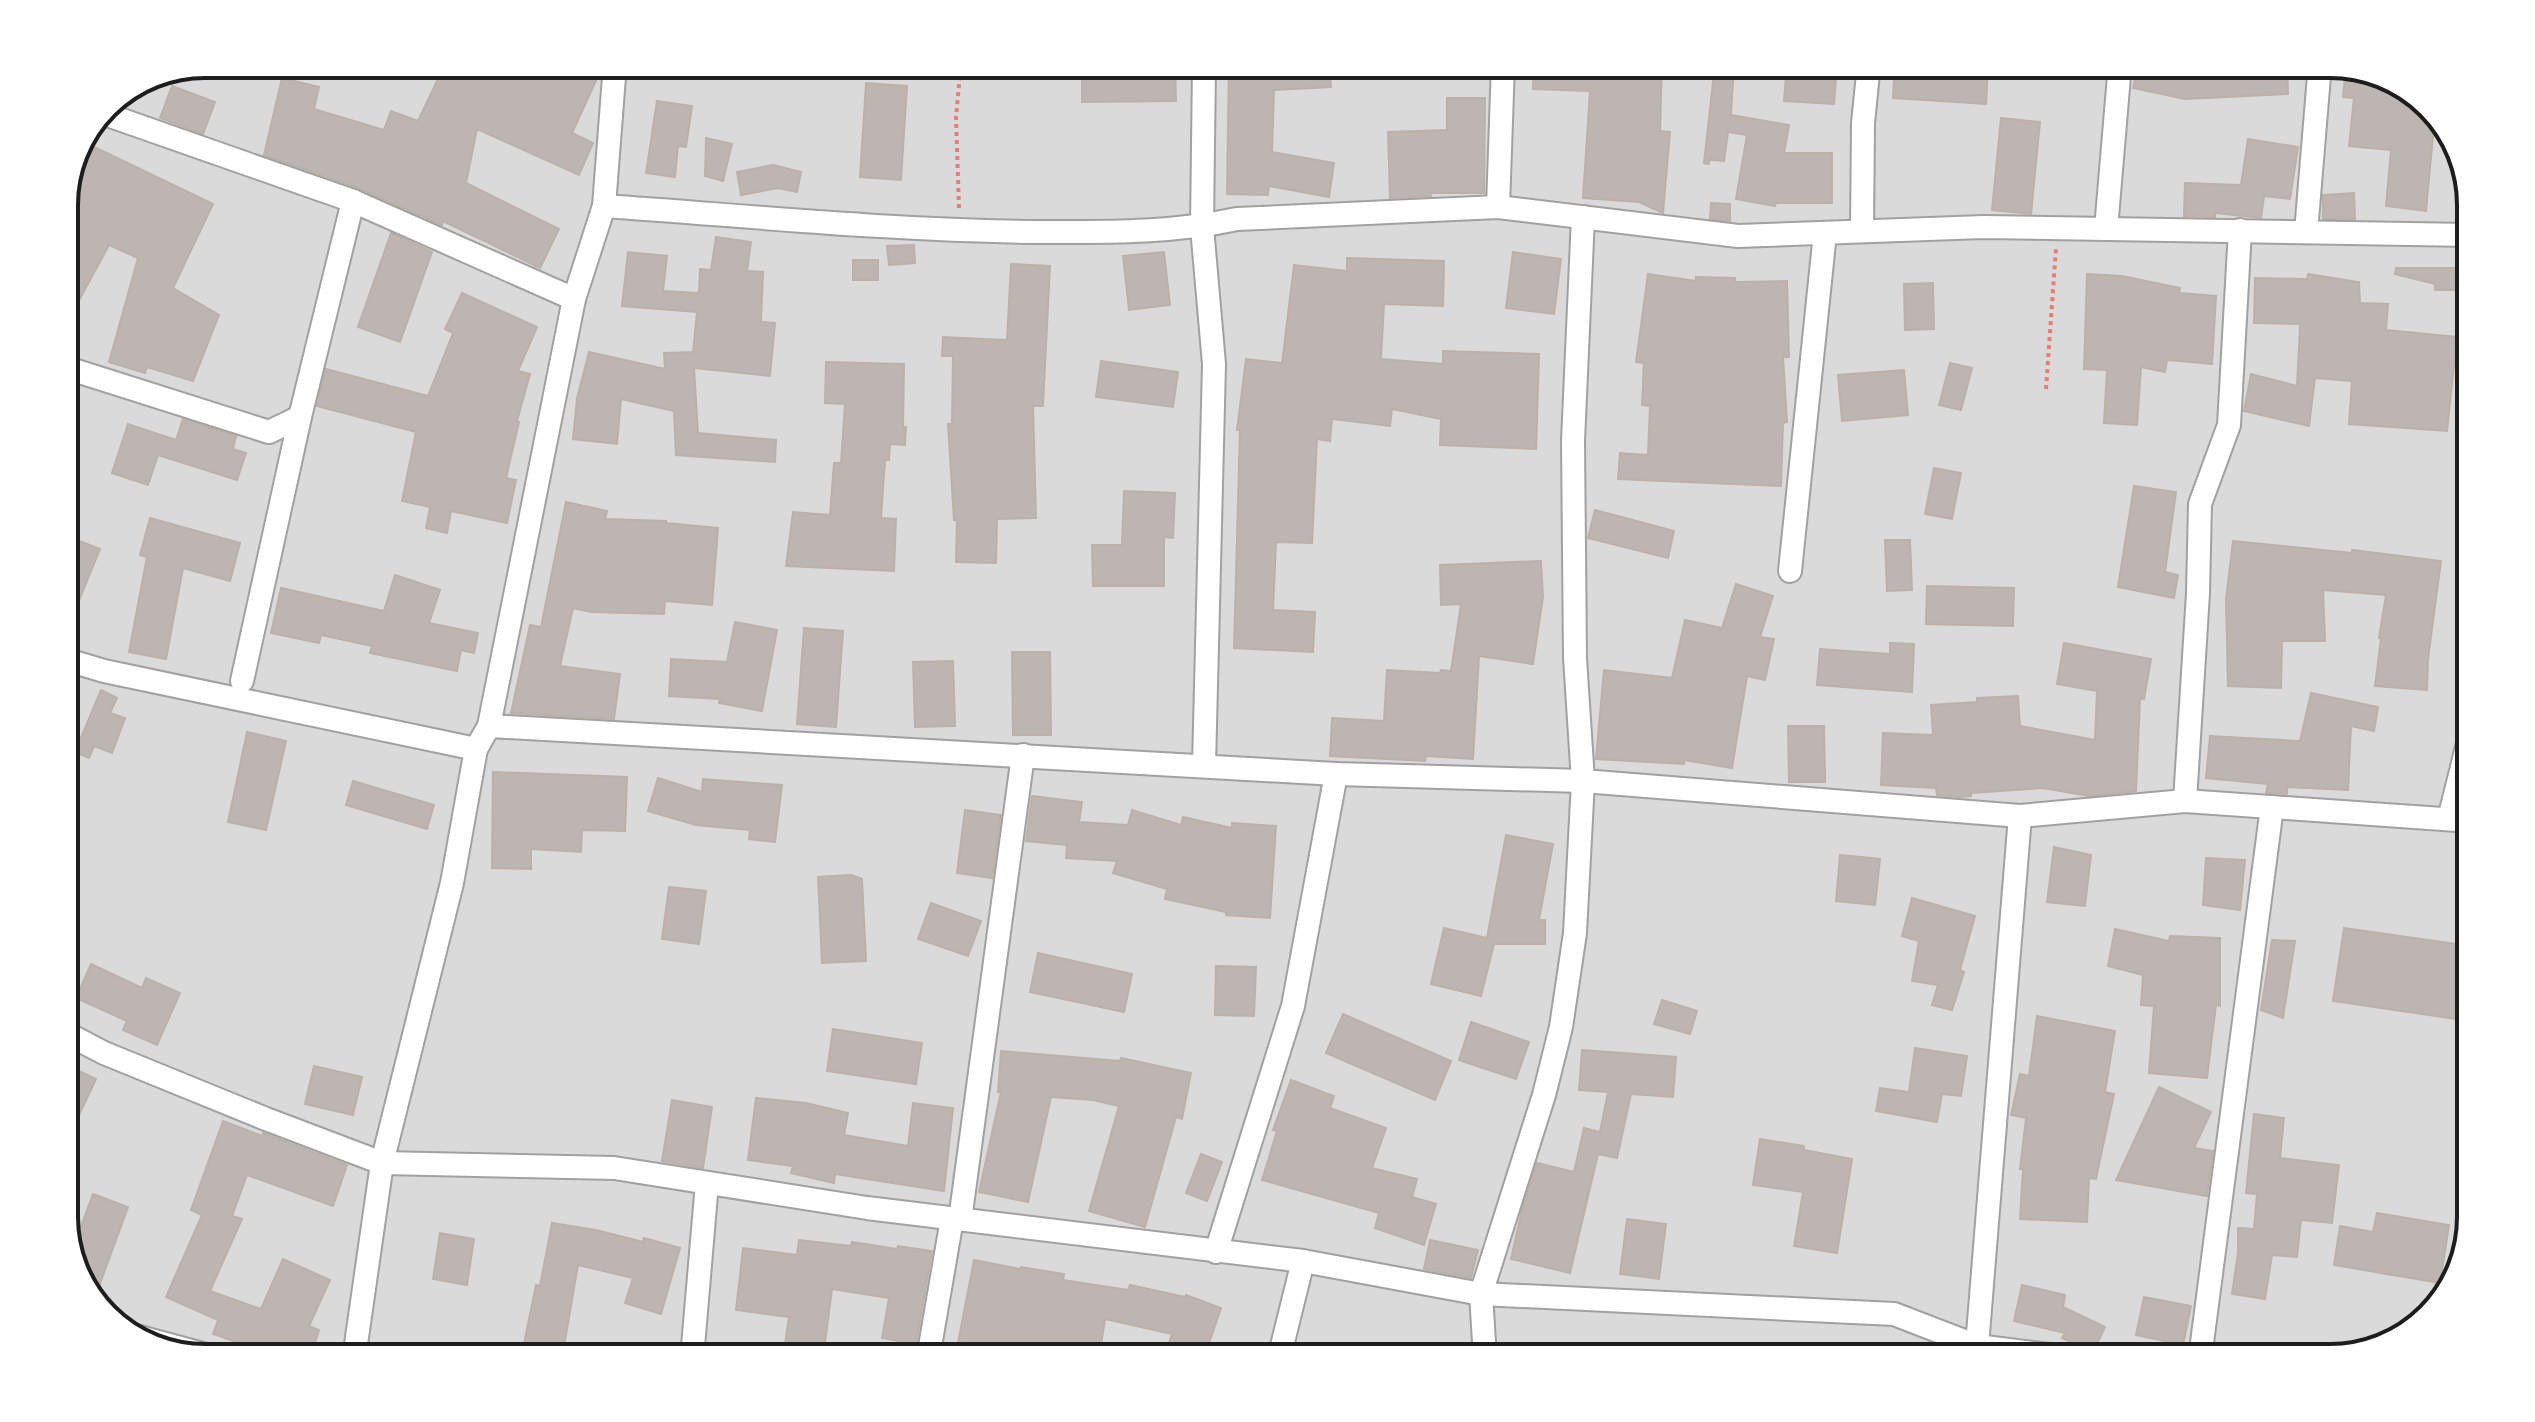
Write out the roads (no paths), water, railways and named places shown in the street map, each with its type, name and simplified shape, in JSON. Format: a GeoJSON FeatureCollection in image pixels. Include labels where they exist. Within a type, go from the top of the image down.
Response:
{"type":"FeatureCollection","features":[{"type":"Feature","properties":{"kind":"street"},"geometry":{"type":"LineString","coordinates":[[356,1344],[382,1163],[452,883],[476,749],[489,726],[574,299],[604,206],[614,78]]}},
{"type":"Feature","properties":{"kind":"street"},"geometry":{"type":"LineString","coordinates":[[1204,78],[1202,227],[1214,364],[1204,766]]}},
{"type":"Feature","properties":{"kind":"street"},"geometry":{"type":"LineString","coordinates":[[1498,207],[1503,78]]}},
{"type":"Feature","properties":{"kind":"street"},"geometry":{"type":"LineString","coordinates":[[1862,231],[1863,123],[1868,78]]}},
{"type":"Feature","properties":{"kind":"street"},"geometry":{"type":"LineString","coordinates":[[2106,229],[2119,78]]}},
{"type":"Feature","properties":{"kind":"street"},"geometry":{"type":"LineString","coordinates":[[2306,232],[2319,78]]}},
{"type":"Feature","properties":{"kind":"street"},"geometry":{"type":"LineString","coordinates":[[113,117],[353,201],[574,299]]}},
{"type":"Feature","properties":{"kind":"street"},"geometry":{"type":"LineString","coordinates":[[242,681],[300,417],[353,201]]}},
{"type":"Feature","properties":{"kind":"street"},"geometry":{"type":"LineString","coordinates":[[604,206],[960,231],[1099,232],[1202,227],[1237,219],[1498,207],[1738,236],[1983,227],[2457,235]]}},
{"type":"Feature","properties":{"kind":"street"},"geometry":{"type":"LineString","coordinates":[[1484,1344],[1481,1294],[1544,1095],[1561,1027],[1575,933],[1583,781],[1575,658],[1573,441],[1583,217]]}},
{"type":"Feature","properties":{"kind":"street"},"geometry":{"type":"LineString","coordinates":[[2185,801],[2198,593],[2200,504],[2229,425],[2240,230]]}},
{"type":"Feature","properties":{"kind":"street"},"geometry":{"type":"LineString","coordinates":[[1790,571],[1825,233]]}},
{"type":"Feature","properties":{"kind":"street"},"geometry":{"type":"LineString","coordinates":[[78,371],[269,432],[300,417]]}},
{"type":"Feature","properties":{"kind":"street"},"geometry":{"type":"LineString","coordinates":[[78,663],[476,749]]}},
{"type":"Feature","properties":{"kind":"street"},"geometry":{"type":"LineString","coordinates":[[489,726],[1336,774],[1583,781],[2020,816],[2185,801],[2457,820]]}},
{"type":"Feature","properties":{"kind":"street"},"geometry":{"type":"LineString","coordinates":[[931,1344],[956,1219],[1023,755]]}},
{"type":"Feature","properties":{"kind":"street"},"geometry":{"type":"LineString","coordinates":[[1216,1252],[1293,1006],[1336,774]]}},
{"type":"Feature","properties":{"kind":"street"},"geometry":{"type":"LineString","coordinates":[[2202,1344],[2272,807]]}},
{"type":"Feature","properties":{"kind":"street"},"geometry":{"type":"LineString","coordinates":[[1977,1344],[2020,816]]}},
{"type":"Feature","properties":{"kind":"street"},"geometry":{"type":"LineString","coordinates":[[78,1039],[119,1059],[382,1163],[614,1168],[956,1219],[1303,1261],[1481,1294],[1894,1314],[1972,1344]]}},
{"type":"Feature","properties":{"kind":"street"},"geometry":{"type":"LineString","coordinates":[[693,1344],[707,1183]]}},
{"type":"Feature","properties":{"kind":"street"},"geometry":{"type":"LineString","coordinates":[[1282,1344],[1303,1261]]}}]}
